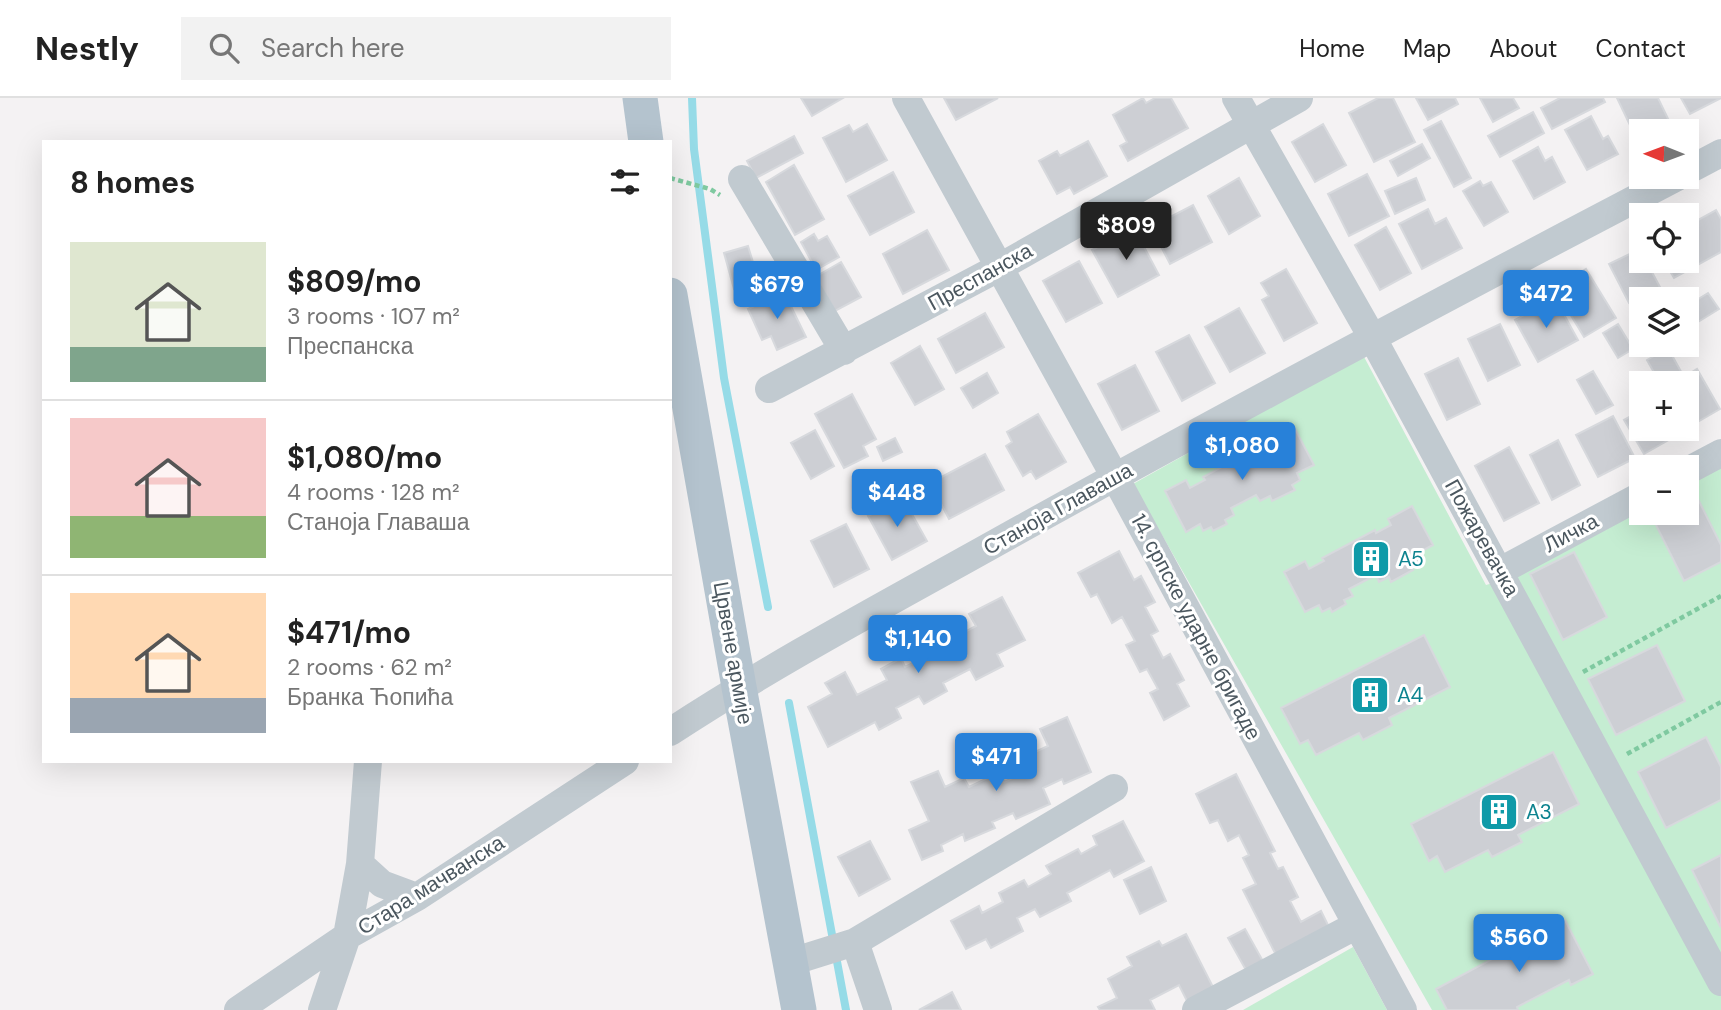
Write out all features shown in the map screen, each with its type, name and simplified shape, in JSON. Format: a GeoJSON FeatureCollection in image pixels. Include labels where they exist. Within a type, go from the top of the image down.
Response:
{"type":"FeatureCollection","features":[{"type":"Feature","properties":{"kind":"main road"},"geometry":{"type":"LineString","coordinates":[[640,98],[646,140]]}},
{"type":"Feature","properties":{"kind":"main road","name":"Црвене армије"},"geometry":{"type":"LineString","coordinates":[[672,306],[799,1010]]}},
{"type":"Feature","properties":{"kind":"street","name":"14. српске ударне бригаде"},"geometry":{"type":"LineString","coordinates":[[906,98],[1115,477],[1355,926],[1403,1010]]}},
{"type":"Feature","properties":{"kind":"street","name":"Пожаревачка"},"geometry":{"type":"LineString","coordinates":[[1236,98],[1372,337],[1721,982]]}},
{"type":"Feature","properties":{"kind":"street","name":"Преспанска"},"geometry":{"type":"LineString","coordinates":[[769,390],[1000,267],[1299,98]]}},
{"type":"Feature","properties":{"kind":"street"},"geometry":{"type":"LineString","coordinates":[[1699,165],[1721,153]]}},
{"type":"Feature","properties":{"kind":"street"},"geometry":{"type":"LineString","coordinates":[[742,179],[844,351]]}},
{"type":"Feature","properties":{"kind":"street","name":"Станоја Главаша"},"geometry":{"type":"LineString","coordinates":[[739,687],[1372,337],[1653,189]]}},
{"type":"Feature","properties":{"kind":"street"},"geometry":{"type":"LineString","coordinates":[[1699,465],[1721,453]]}},
{"type":"Feature","properties":{"kind":"street","name":"Личка"},"geometry":{"type":"LineString","coordinates":[[1500,571],[1629,502]]}},
{"type":"Feature","properties":{"kind":"street"},"geometry":{"type":"LineString","coordinates":[[672,731],[739,687]]}},
{"type":"Feature","properties":{"kind":"street"},"geometry":{"type":"LineString","coordinates":[[322,1010],[347,936],[360,864],[368,763]]}},
{"type":"Feature","properties":{"kind":"street","name":"Стара мачванска"},"geometry":{"type":"LineString","coordinates":[[238,1010],[347,936],[417,897],[622,763]]}},
{"type":"Feature","properties":{"kind":"street"},"geometry":{"type":"LineString","coordinates":[[791,962],[856,942],[1114,788]]}},
{"type":"Feature","properties":{"kind":"street"},"geometry":{"type":"LineString","coordinates":[[360,864],[382,884],[417,897]]}},
{"type":"Feature","properties":{"kind":"street"},"geometry":{"type":"LineString","coordinates":[[1196,1010],[1355,926]]}},
{"type":"Feature","properties":{"kind":"street"},"geometry":{"type":"LineString","coordinates":[[856,942],[878,1010]]}},
{"type":"Feature","properties":{"kind":"path"},"geometry":{"type":"LineString","coordinates":[[672,178],[710,189]]}},
{"type":"Feature","properties":{"kind":"path"},"geometry":{"type":"LineString","coordinates":[[1561,684],[1721,596]]}},
{"type":"Feature","properties":{"kind":"path"},"geometry":{"type":"LineString","coordinates":[[1605,766],[1721,702]]}},
{"type":"Feature","properties":{"kind":"green space"},"geometry":{"type":"Polygon","coordinates":[[[1363,355],[1486,585],[1517,576],[1629,515],[1629,525],[1699,525],[1699,479],[1721,467],[1721,1010],[1432,1010],[1133,484],[1363,355]]]}},
{"type":"Feature","properties":{"kind":"green space"},"geometry":{"type":"Polygon","coordinates":[[[1353,947],[1387,1010],[1243,1010],[1353,947]]]}},
{"type":"Feature","properties":{"kind":"building"},"geometry":{"type":"Polygon","coordinates":[[[801,98],[843,98],[812,116],[801,98]]]}},
{"type":"Feature","properties":{"kind":"building"},"geometry":{"type":"Polygon","coordinates":[[[944,98],[998,98],[956,120],[944,98]]]}},
{"type":"Feature","properties":{"kind":"building"},"geometry":{"type":"Polygon","coordinates":[[[1143,98],[1146,103],[1155,98],[1171,98],[1188,128],[1128,161],[1120,146],[1127,142],[1113,115],[1143,98]]]}},
{"type":"Feature","properties":{"kind":"building"},"geometry":{"type":"Polygon","coordinates":[[[1378,98],[1393,98],[1415,142],[1374,162],[1349,113],[1378,98]]]}},
{"type":"Feature","properties":{"kind":"building"},"geometry":{"type":"Polygon","coordinates":[[[1416,98],[1455,98],[1458,104],[1428,120],[1416,98]]]}},
{"type":"Feature","properties":{"kind":"building"},"geometry":{"type":"Polygon","coordinates":[[[1480,98],[1513,98],[1519,108],[1493,122],[1480,98]]]}},
{"type":"Feature","properties":{"kind":"building"},"geometry":{"type":"Polygon","coordinates":[[[1560,98],[1603,98],[1605,102],[1552,129],[1541,108],[1560,98]]]}},
{"type":"Feature","properties":{"kind":"building"},"geometry":{"type":"Polygon","coordinates":[[[1617,98],[1658,98],[1668,119],[1629,119],[1629,123],[1617,98]]]}},
{"type":"Feature","properties":{"kind":"building"},"geometry":{"type":"Polygon","coordinates":[[[1681,98],[1721,98],[1690,114],[1681,98]]]}},
{"type":"Feature","properties":{"kind":"building"},"geometry":{"type":"Polygon","coordinates":[[[1533,112],[1544,133],[1500,157],[1488,136],[1533,112]]]}},
{"type":"Feature","properties":{"kind":"building"},"geometry":{"type":"Polygon","coordinates":[[[1591,116],[1603,139],[1608,136],[1618,154],[1587,170],[1565,130],[1591,116]]]}},
{"type":"Feature","properties":{"kind":"building"},"geometry":{"type":"Polygon","coordinates":[[[1441,121],[1471,178],[1454,187],[1424,130],[1441,121]]]}},
{"type":"Feature","properties":{"kind":"building"},"geometry":{"type":"Polygon","coordinates":[[[867,124],[887,160],[846,182],[823,138],[849,125],[853,132],[867,124]]]}},
{"type":"Feature","properties":{"kind":"building"},"geometry":{"type":"Polygon","coordinates":[[[1323,124],[1346,165],[1315,182],[1292,142],[1323,124]]]}},
{"type":"Feature","properties":{"kind":"building"},"geometry":{"type":"Polygon","coordinates":[[[794,136],[803,153],[756,178],[747,161],[794,136]]]}},
{"type":"Feature","properties":{"kind":"building"},"geometry":{"type":"Polygon","coordinates":[[[1088,141],[1107,176],[1074,194],[1070,187],[1057,194],[1039,161],[1057,151],[1060,156],[1088,141]]]}},
{"type":"Feature","properties":{"kind":"building"},"geometry":{"type":"Polygon","coordinates":[[[1422,144],[1430,158],[1398,176],[1390,161],[1422,144]]]}},
{"type":"Feature","properties":{"kind":"building"},"geometry":{"type":"Polygon","coordinates":[[[1538,147],[1545,161],[1552,157],[1565,182],[1534,199],[1513,161],[1538,147]]]}},
{"type":"Feature","properties":{"kind":"building"},"geometry":{"type":"Polygon","coordinates":[[[794,165],[824,219],[795,235],[766,182],[794,165]]]}},
{"type":"Feature","properties":{"kind":"building"},"geometry":{"type":"Polygon","coordinates":[[[893,172],[914,212],[870,235],[848,196],[893,172]]]}},
{"type":"Feature","properties":{"kind":"building"},"geometry":{"type":"Polygon","coordinates":[[[1367,174],[1389,216],[1349,236],[1328,194],[1367,174]]]}},
{"type":"Feature","properties":{"kind":"building"},"geometry":{"type":"Polygon","coordinates":[[[1239,178],[1260,216],[1229,234],[1208,196],[1239,178]]]}},
{"type":"Feature","properties":{"kind":"building"},"geometry":{"type":"Polygon","coordinates":[[[1416,178],[1425,200],[1395,214],[1385,191],[1416,178]]]}},
{"type":"Feature","properties":{"kind":"building"},"geometry":{"type":"Polygon","coordinates":[[[1480,181],[1483,186],[1491,182],[1508,212],[1484,226],[1463,191],[1480,181]]]}},
{"type":"Feature","properties":{"kind":"building"},"geometry":{"type":"Polygon","coordinates":[[[1193,205],[1212,242],[1170,264],[1151,227],[1193,205]]]}},
{"type":"Feature","properties":{"kind":"building"},"geometry":{"type":"Polygon","coordinates":[[[1428,209],[1435,224],[1446,218],[1462,248],[1422,269],[1399,224],[1428,209]]]}},
{"type":"Feature","properties":{"kind":"building"},"geometry":{"type":"Polygon","coordinates":[[[1716,210],[1721,219],[1721,252],[1699,264],[1699,219],[1716,210]]]}},
{"type":"Feature","properties":{"kind":"building"},"geometry":{"type":"Polygon","coordinates":[[[1386,227],[1411,273],[1380,290],[1355,245],[1386,227]]]}},
{"type":"Feature","properties":{"kind":"building"},"geometry":{"type":"Polygon","coordinates":[[[1134,228],[1159,275],[1118,297],[1092,250],[1134,228]]]}},
{"type":"Feature","properties":{"kind":"building"},"geometry":{"type":"Polygon","coordinates":[[[927,230],[949,270],[903,294],[883,254],[927,230]]]}},
{"type":"Feature","properties":{"kind":"building"},"geometry":{"type":"Polygon","coordinates":[[[814,234],[818,241],[827,236],[839,257],[816,270],[801,242],[814,234]]]}},
{"type":"Feature","properties":{"kind":"building"},"geometry":{"type":"Polygon","coordinates":[[[748,246],[763,295],[745,300],[741,287],[734,289],[724,253],[748,246]]]}},
{"type":"Feature","properties":{"kind":"building"},"geometry":{"type":"Polygon","coordinates":[[[1629,254],[1629,273],[1652,273],[1660,287],[1629,287],[1629,303],[1609,264],[1629,254]]]}},
{"type":"Feature","properties":{"kind":"building"},"geometry":{"type":"Polygon","coordinates":[[[1079,261],[1102,303],[1066,322],[1043,281],[1079,261]]]}},
{"type":"Feature","properties":{"kind":"building"},"geometry":{"type":"Polygon","coordinates":[[[841,262],[861,297],[835,311],[815,277],[841,262]]]}},
{"type":"Feature","properties":{"kind":"building"},"geometry":{"type":"Polygon","coordinates":[[[1286,269],[1317,323],[1284,341],[1262,300],[1269,296],[1261,283],[1286,269]]]}},
{"type":"Feature","properties":{"kind":"building"},"geometry":{"type":"Polygon","coordinates":[[[1586,269],[1616,318],[1584,337],[1555,289],[1586,269]]]}},
{"type":"Feature","properties":{"kind":"building"},"geometry":{"type":"Polygon","coordinates":[[[784,292],[806,337],[777,350],[771,336],[762,340],[748,309],[784,292]]]}},
{"type":"Feature","properties":{"kind":"building"},"geometry":{"type":"Polygon","coordinates":[[[1708,293],[1719,309],[1699,321],[1699,299],[1708,293]]]}},
{"type":"Feature","properties":{"kind":"building"},"geometry":{"type":"Polygon","coordinates":[[[1555,298],[1578,340],[1538,362],[1515,320],[1555,298]]]}},
{"type":"Feature","properties":{"kind":"building"},"geometry":{"type":"Polygon","coordinates":[[[1239,308],[1265,353],[1230,372],[1205,327],[1239,308]]]}},
{"type":"Feature","properties":{"kind":"building"},"geometry":{"type":"Polygon","coordinates":[[[985,313],[1004,347],[956,373],[938,339],[985,313]]]}},
{"type":"Feature","properties":{"kind":"building"},"geometry":{"type":"Polygon","coordinates":[[[1500,324],[1520,365],[1488,381],[1468,339],[1500,324]]]}},
{"type":"Feature","properties":{"kind":"building"},"geometry":{"type":"Polygon","coordinates":[[[1618,324],[1629,342],[1629,351],[1618,358],[1603,333],[1618,324]]]}},
{"type":"Feature","properties":{"kind":"building"},"geometry":{"type":"Polygon","coordinates":[[[1189,335],[1215,383],[1182,401],[1156,352],[1189,335]]]}},
{"type":"Feature","properties":{"kind":"building"},"geometry":{"type":"Polygon","coordinates":[[[920,346],[944,389],[915,405],[891,363],[920,346]]]}},
{"type":"Feature","properties":{"kind":"building"},"geometry":{"type":"Polygon","coordinates":[[[1652,357],[1673,357],[1681,371],[1653,371],[1647,360],[1652,357]]]}},
{"type":"Feature","properties":{"kind":"building"},"geometry":{"type":"Polygon","coordinates":[[[1458,358],[1480,404],[1447,420],[1425,374],[1458,358]]]}},
{"type":"Feature","properties":{"kind":"building"},"geometry":{"type":"Polygon","coordinates":[[[1135,365],[1159,411],[1122,430],[1098,384],[1135,365]]]}},
{"type":"Feature","properties":{"kind":"building"},"geometry":{"type":"Polygon","coordinates":[[[1593,371],[1613,405],[1596,414],[1577,380],[1593,371]]]}},
{"type":"Feature","properties":{"kind":"building"},"geometry":{"type":"Polygon","coordinates":[[[1699,372],[1720,409],[1699,421],[1699,372]]]}},
{"type":"Feature","properties":{"kind":"building"},"geometry":{"type":"Polygon","coordinates":[[[987,373],[998,393],[973,408],[961,388],[987,373]]]}},
{"type":"Feature","properties":{"kind":"building"},"geometry":{"type":"Polygon","coordinates":[[[852,394],[876,439],[863,446],[868,456],[844,468],[815,414],[852,394]]]}},
{"type":"Feature","properties":{"kind":"building"},"geometry":{"type":"Polygon","coordinates":[[[1038,414],[1066,462],[1036,479],[1031,471],[1023,476],[1006,446],[1012,442],[1007,432],[1038,414]]]}},
{"type":"Feature","properties":{"kind":"building"},"geometry":{"type":"Polygon","coordinates":[[[1613,416],[1633,455],[1629,455],[1629,461],[1598,477],[1576,435],[1613,416]]]}},
{"type":"Feature","properties":{"kind":"building"},"geometry":{"type":"Polygon","coordinates":[[[1293,425],[1314,465],[1297,473],[1300,480],[1292,485],[1295,490],[1272,501],[1270,496],[1260,501],[1256,495],[1231,508],[1234,515],[1225,520],[1227,524],[1213,531],[1211,527],[1203,531],[1200,524],[1186,532],[1165,491],[1186,480],[1190,488],[1205,480],[1203,477],[1255,449],[1257,452],[1272,445],[1268,438],[1293,425]]]}},
{"type":"Feature","properties":{"kind":"building"},"geometry":{"type":"Polygon","coordinates":[[[815,430],[834,466],[811,479],[791,443],[815,430]]]}},
{"type":"Feature","properties":{"kind":"building"},"geometry":{"type":"Polygon","coordinates":[[[895,438],[902,452],[883,461],[877,447],[895,438]]]}},
{"type":"Feature","properties":{"kind":"building"},"geometry":{"type":"Polygon","coordinates":[[[1558,440],[1580,485],[1552,500],[1530,455],[1558,440]]]}},
{"type":"Feature","properties":{"kind":"building"},"geometry":{"type":"Polygon","coordinates":[[[1636,441],[1667,441],[1644,454],[1636,441]]]}},
{"type":"Feature","properties":{"kind":"building"},"geometry":{"type":"Polygon","coordinates":[[[1509,447],[1539,503],[1504,521],[1475,466],[1509,447]]]}},
{"type":"Feature","properties":{"kind":"building"},"geometry":{"type":"Polygon","coordinates":[[[985,454],[1004,490],[949,519],[930,483],[985,454]]]}},
{"type":"Feature","properties":{"kind":"building"},"geometry":{"type":"Polygon","coordinates":[[[903,498],[927,541],[892,560],[868,516],[903,498]]]}},
{"type":"Feature","properties":{"kind":"building"},"geometry":{"type":"Polygon","coordinates":[[[1699,501],[1721,545],[1721,562],[1684,581],[1656,525],[1699,525],[1699,501]]]}},
{"type":"Feature","properties":{"kind":"building","name":"A5"},"geometry":{"type":"Polygon","coordinates":[[[1412,506],[1433,545],[1416,554],[1420,561],[1411,565],[1413,570],[1391,582],[1389,577],[1379,582],[1376,575],[1349,589],[1353,596],[1344,600],[1346,604],[1332,612],[1330,608],[1322,612],[1319,605],[1305,612],[1284,572],[1305,561],[1309,569],[1324,561],[1322,558],[1375,530],[1376,533],[1391,525],[1388,519],[1412,506]]]}},
{"type":"Feature","properties":{"kind":"building"},"geometry":{"type":"Polygon","coordinates":[[[846,524],[869,569],[834,587],[811,541],[846,524]]]}},
{"type":"Feature","properties":{"kind":"building"},"geometry":{"type":"Polygon","coordinates":[[[1119,551],[1134,580],[1141,576],[1155,602],[1145,607],[1158,631],[1151,635],[1163,658],[1170,654],[1184,680],[1177,684],[1189,706],[1164,720],[1150,693],[1158,689],[1147,669],[1140,672],[1126,645],[1135,641],[1122,617],[1112,623],[1097,594],[1091,597],[1078,573],[1119,551]]]}},
{"type":"Feature","properties":{"kind":"building"},"geometry":{"type":"Polygon","coordinates":[[[1574,552],[1607,617],[1563,640],[1530,574],[1574,552]]]}},
{"type":"Feature","properties":{"kind":"building"},"geometry":{"type":"Polygon","coordinates":[[[1002,597],[1025,640],[997,654],[1003,666],[976,680],[970,669],[943,683],[947,691],[924,704],[919,696],[896,708],[901,718],[879,730],[875,722],[828,747],[808,707],[832,694],[825,683],[845,672],[857,695],[887,680],[881,669],[901,658],[905,667],[931,654],[926,644],[957,627],[961,634],[976,626],[969,614],[1002,597]]]}},
{"type":"Feature","properties":{"kind":"building","name":"A4"},"geometry":{"type":"Polygon","coordinates":[[[1424,635],[1450,687],[1389,718],[1392,725],[1363,740],[1359,733],[1316,755],[1308,740],[1300,744],[1281,708],[1424,635]]]}},
{"type":"Feature","properties":{"kind":"building"},"geometry":{"type":"Polygon","coordinates":[[[1657,645],[1685,701],[1616,735],[1588,679],[1657,645]]]}},
{"type":"Feature","properties":{"kind":"building"},"geometry":{"type":"Polygon","coordinates":[[[1067,717],[1091,772],[1064,784],[1062,779],[1043,788],[1050,804],[1016,819],[1013,813],[992,822],[995,828],[965,841],[963,834],[941,845],[943,851],[922,860],[909,830],[929,821],[911,782],[938,771],[945,787],[964,778],[969,787],[1000,772],[1004,782],[1030,770],[1024,757],[1048,746],[1040,729],[1067,717]]]}},
{"type":"Feature","properties":{"kind":"building"},"geometry":{"type":"Polygon","coordinates":[[[1706,737],[1721,767],[1721,800],[1666,828],[1638,772],[1706,737]]]}},
{"type":"Feature","properties":{"kind":"building","name":"A3"},"geometry":{"type":"Polygon","coordinates":[[[1553,752],[1579,804],[1518,835],[1522,842],[1492,857],[1488,850],[1445,872],[1437,856],[1429,861],[1411,824],[1553,752]]]}},
{"type":"Feature","properties":{"kind":"building"},"geometry":{"type":"Polygon","coordinates":[[[1236,774],[1275,851],[1270,853],[1278,869],[1283,867],[1298,897],[1290,901],[1301,922],[1321,911],[1329,927],[1276,955],[1243,890],[1256,884],[1243,858],[1249,855],[1239,835],[1228,841],[1218,820],[1210,823],[1196,794],[1236,774]]]}},
{"type":"Feature","properties":{"kind":"building"},"geometry":{"type":"Polygon","coordinates":[[[1123,821],[1144,861],[1114,877],[1110,870],[1067,893],[1071,901],[1040,917],[1035,909],[1017,918],[1023,931],[991,948],[986,939],[966,949],[951,921],[979,906],[982,913],[1003,902],[999,893],[1024,880],[1028,887],[1051,874],[1046,866],[1078,849],[1081,854],[1097,845],[1093,836],[1123,821]]]}},
{"type":"Feature","properties":{"kind":"building"},"geometry":{"type":"Polygon","coordinates":[[[870,841],[890,879],[859,896],[838,857],[870,841]]]}},
{"type":"Feature","properties":{"kind":"building"},"geometry":{"type":"Polygon","coordinates":[[[1721,855],[1721,925],[1720,926],[1692,870],[1721,855]]]}},
{"type":"Feature","properties":{"kind":"building"},"geometry":{"type":"Polygon","coordinates":[[[1151,867],[1166,901],[1140,914],[1124,880],[1151,867]]]}},
{"type":"Feature","properties":{"kind":"building"},"geometry":{"type":"Polygon","coordinates":[[[1565,920],[1593,974],[1571,985],[1569,980],[1517,1007],[1518,1010],[1447,1010],[1436,989],[1565,920]]]}},
{"type":"Feature","properties":{"kind":"building"},"geometry":{"type":"Polygon","coordinates":[[[1245,929],[1264,963],[1247,972],[1228,938],[1245,929]]]}},
{"type":"Feature","properties":{"kind":"building"},"geometry":{"type":"Polygon","coordinates":[[[1186,934],[1214,989],[1188,1003],[1179,985],[1150,1000],[1155,1010],[1100,1010],[1098,1007],[1117,998],[1108,979],[1132,966],[1127,957],[1159,941],[1162,946],[1186,934]]]}},
{"type":"Feature","properties":{"kind":"building"},"geometry":{"type":"Polygon","coordinates":[[[952,992],[961,1010],[919,1010],[952,992]]]}},
{"type":"Feature","properties":{"kind":"waterway"},"geometry":{"type":"LineString","coordinates":[[692,98],[694,149],[724,378],[768,607]]}},
{"type":"Feature","properties":{"kind":"waterway"},"geometry":{"type":"LineString","coordinates":[[789,703],[846,1010]]}},
{"type":"Feature","properties":{"kind":"place","name":"A5"},"geometry":{"type":"Point","coordinates":[1371,559]}},
{"type":"Feature","properties":{"kind":"place","name":"A4"},"geometry":{"type":"Point","coordinates":[1370,695]}},
{"type":"Feature","properties":{"kind":"place","name":"A3"},"geometry":{"type":"Point","coordinates":[1499,812]}}]}
